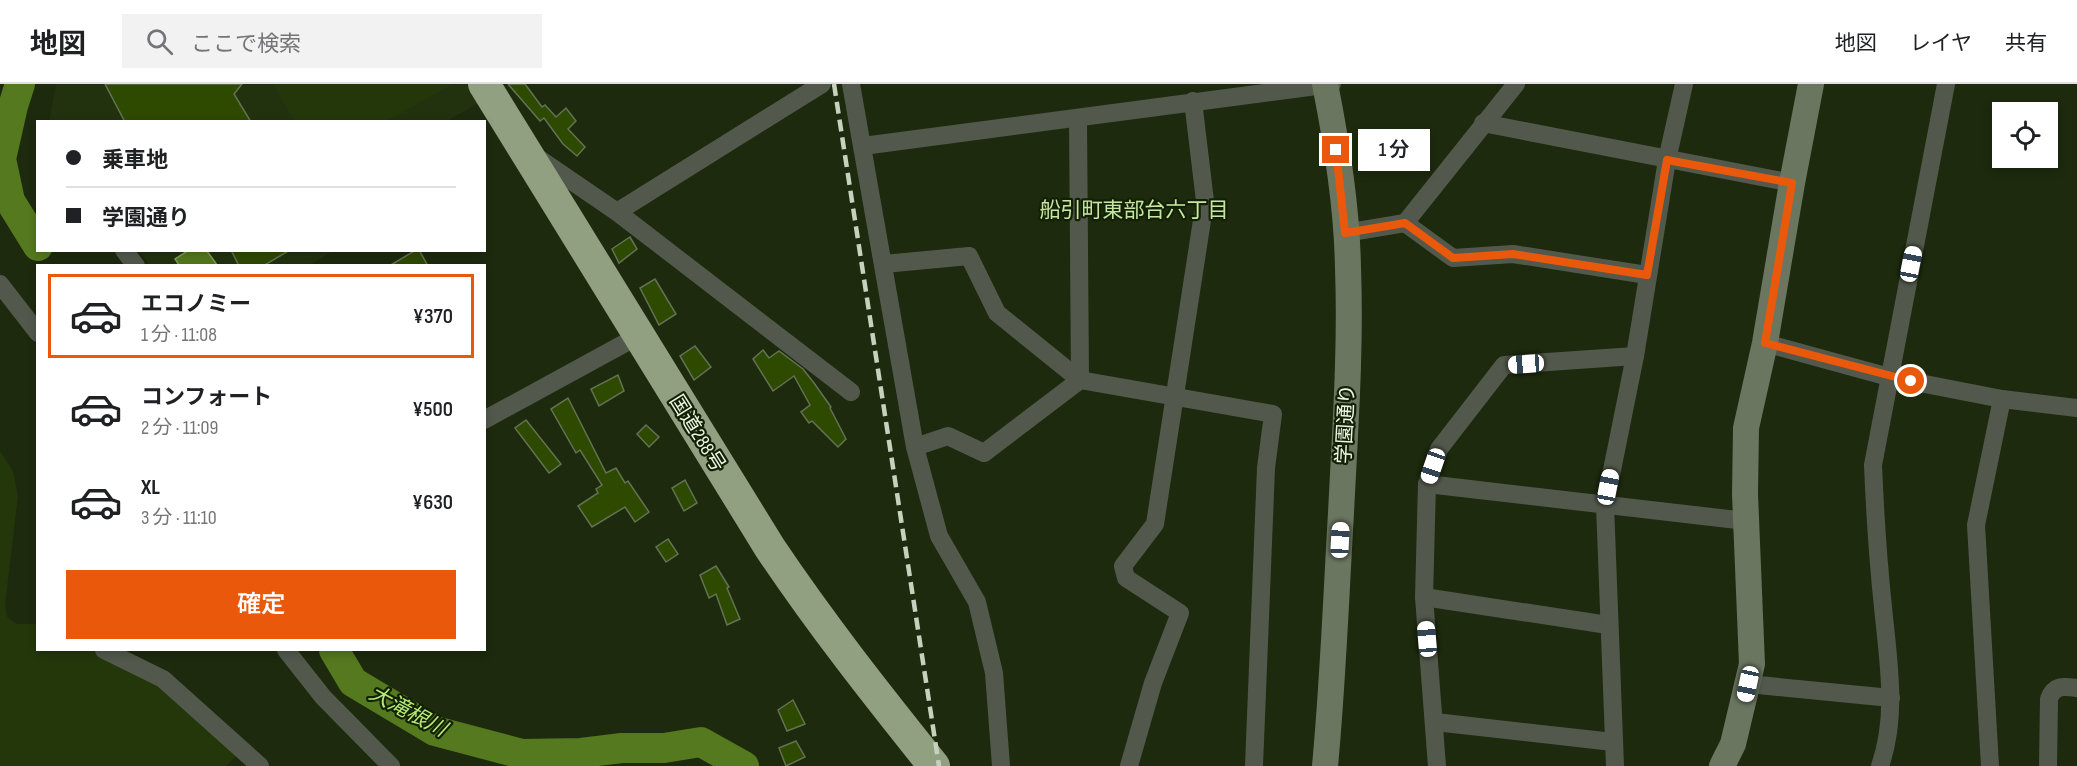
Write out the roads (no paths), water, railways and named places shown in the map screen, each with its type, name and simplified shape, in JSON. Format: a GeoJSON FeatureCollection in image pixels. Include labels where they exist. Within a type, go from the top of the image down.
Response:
{"type":"FeatureCollection","features":[{"type":"Feature","properties":{"kind":"highway","name":"国道288号"},"geometry":{"type":"LineString","coordinates":[[484,84],[770,548],[808,605],[850,661],[934,766]]}},
{"type":"Feature","properties":{"kind":"street"},"geometry":{"type":"LineString","coordinates":[[617,212],[822,84]]}},
{"type":"Feature","properties":{"kind":"street"},"geometry":{"type":"LineString","coordinates":[[851,84],[864,146],[915,447],[939,536],[977,602],[994,673],[1001,766]]}},
{"type":"Feature","properties":{"kind":"street"},"geometry":{"type":"LineString","coordinates":[[864,146],[1328,84]]}},
{"type":"Feature","properties":{"kind":"street","name":"学園通り"},"geometry":{"type":"LineString","coordinates":[[1325,766],[1332,700],[1349,340],[1348,266],[1328,84]]}},
{"type":"Feature","properties":{"kind":"street"},"geometry":{"type":"LineString","coordinates":[[1345,233],[1405,223],[1516,84]]}},
{"type":"Feature","properties":{"kind":"street"},"geometry":{"type":"LineString","coordinates":[[1615,766],[1605,505],[1635,356],[1667,160],[1684,84]]}},
{"type":"Feature","properties":{"kind":"street"},"geometry":{"type":"LineString","coordinates":[[1722,766],[1733,744],[1752,664],[1746,521],[1746,428],[1765,343],[1811,84]]}},
{"type":"Feature","properties":{"kind":"street"},"geometry":{"type":"LineString","coordinates":[[1880,766],[1887,746],[1891,698],[1875,523],[1873,465],[1947,84]]}},
{"type":"Feature","properties":{"kind":"street"},"geometry":{"type":"LineString","coordinates":[[1129,766],[1153,683],[1180,613],[1126,578],[1123,566],[1155,524],[1205,201],[1193,102]]}},
{"type":"Feature","properties":{"kind":"street"},"geometry":{"type":"LineString","coordinates":[[1078,119],[1080,380]]}},
{"type":"Feature","properties":{"kind":"street"},"geometry":{"type":"LineString","coordinates":[[1483,123],[1792,183]]}},
{"type":"Feature","properties":{"kind":"street"},"geometry":{"type":"LineString","coordinates":[[523,148],[617,212],[850,393]]}},
{"type":"Feature","properties":{"kind":"street"},"geometry":{"type":"LineString","coordinates":[[1405,223],[1453,258],[1513,254],[1647,275]]}},
{"type":"Feature","properties":{"kind":"street"},"geometry":{"type":"LineString","coordinates":[[884,264],[969,256],[997,314],[1080,380],[1273,414],[1266,468],[1254,766]]}},
{"type":"Feature","properties":{"kind":"street"},"geometry":{"type":"LineString","coordinates":[[0,284],[36,330]]}},
{"type":"Feature","properties":{"kind":"street"},"geometry":{"type":"LineString","coordinates":[[486,419],[638,336]]}},
{"type":"Feature","properties":{"kind":"street"},"geometry":{"type":"LineString","coordinates":[[1765,343],[1889,377],[2002,399],[2077,408]]}},
{"type":"Feature","properties":{"kind":"street"},"geometry":{"type":"LineString","coordinates":[[1437,766],[1424,597],[1427,483],[1439,449],[1504,365],[1635,356]]}},
{"type":"Feature","properties":{"kind":"street"},"geometry":{"type":"LineString","coordinates":[[915,447],[948,436],[984,453],[1080,380]]}},
{"type":"Feature","properties":{"kind":"street"},"geometry":{"type":"LineString","coordinates":[[1990,766],[1976,525],[2002,399]]}},
{"type":"Feature","properties":{"kind":"street"},"geometry":{"type":"LineString","coordinates":[[1427,483],[1746,521]]}},
{"type":"Feature","properties":{"kind":"street"},"geometry":{"type":"LineString","coordinates":[[1424,597],[1608,625]]}},
{"type":"Feature","properties":{"kind":"street"},"geometry":{"type":"LineString","coordinates":[[106,651],[163,680],[260,766]]}},
{"type":"Feature","properties":{"kind":"street"},"geometry":{"type":"LineString","coordinates":[[287,651],[323,698],[391,766]]}},
{"type":"Feature","properties":{"kind":"street"},"geometry":{"type":"LineString","coordinates":[[1748,684],[1891,698]]}},
{"type":"Feature","properties":{"kind":"street"},"geometry":{"type":"LineString","coordinates":[[2048,766],[2049,699],[2052,691],[2057,688],[2065,686],[2077,688]]}},
{"type":"Feature","properties":{"kind":"street"},"geometry":{"type":"LineString","coordinates":[[1435,722],[1613,742]]}},
{"type":"Feature","properties":{"kind":"waterway","name":"大滝根川"},"geometry":{"type":"LineString","coordinates":[[20,84],[1,159],[10,201],[36,243]]}},
{"type":"Feature","properties":{"kind":"waterway","name":"大滝根川"},"geometry":{"type":"LineString","coordinates":[[335,651],[353,682],[435,731],[522,754],[664,748],[701,742],[744,766]]}},
{"type":"Feature","properties":{"kind":"railway"},"geometry":{"type":"LineString","coordinates":[[834,84],[939,766]]}},
{"type":"Feature","properties":{"kind":"district","name":"船引町東部台六丁目"},"geometry":{"type":"Point","coordinates":[1134,210]}}]}
